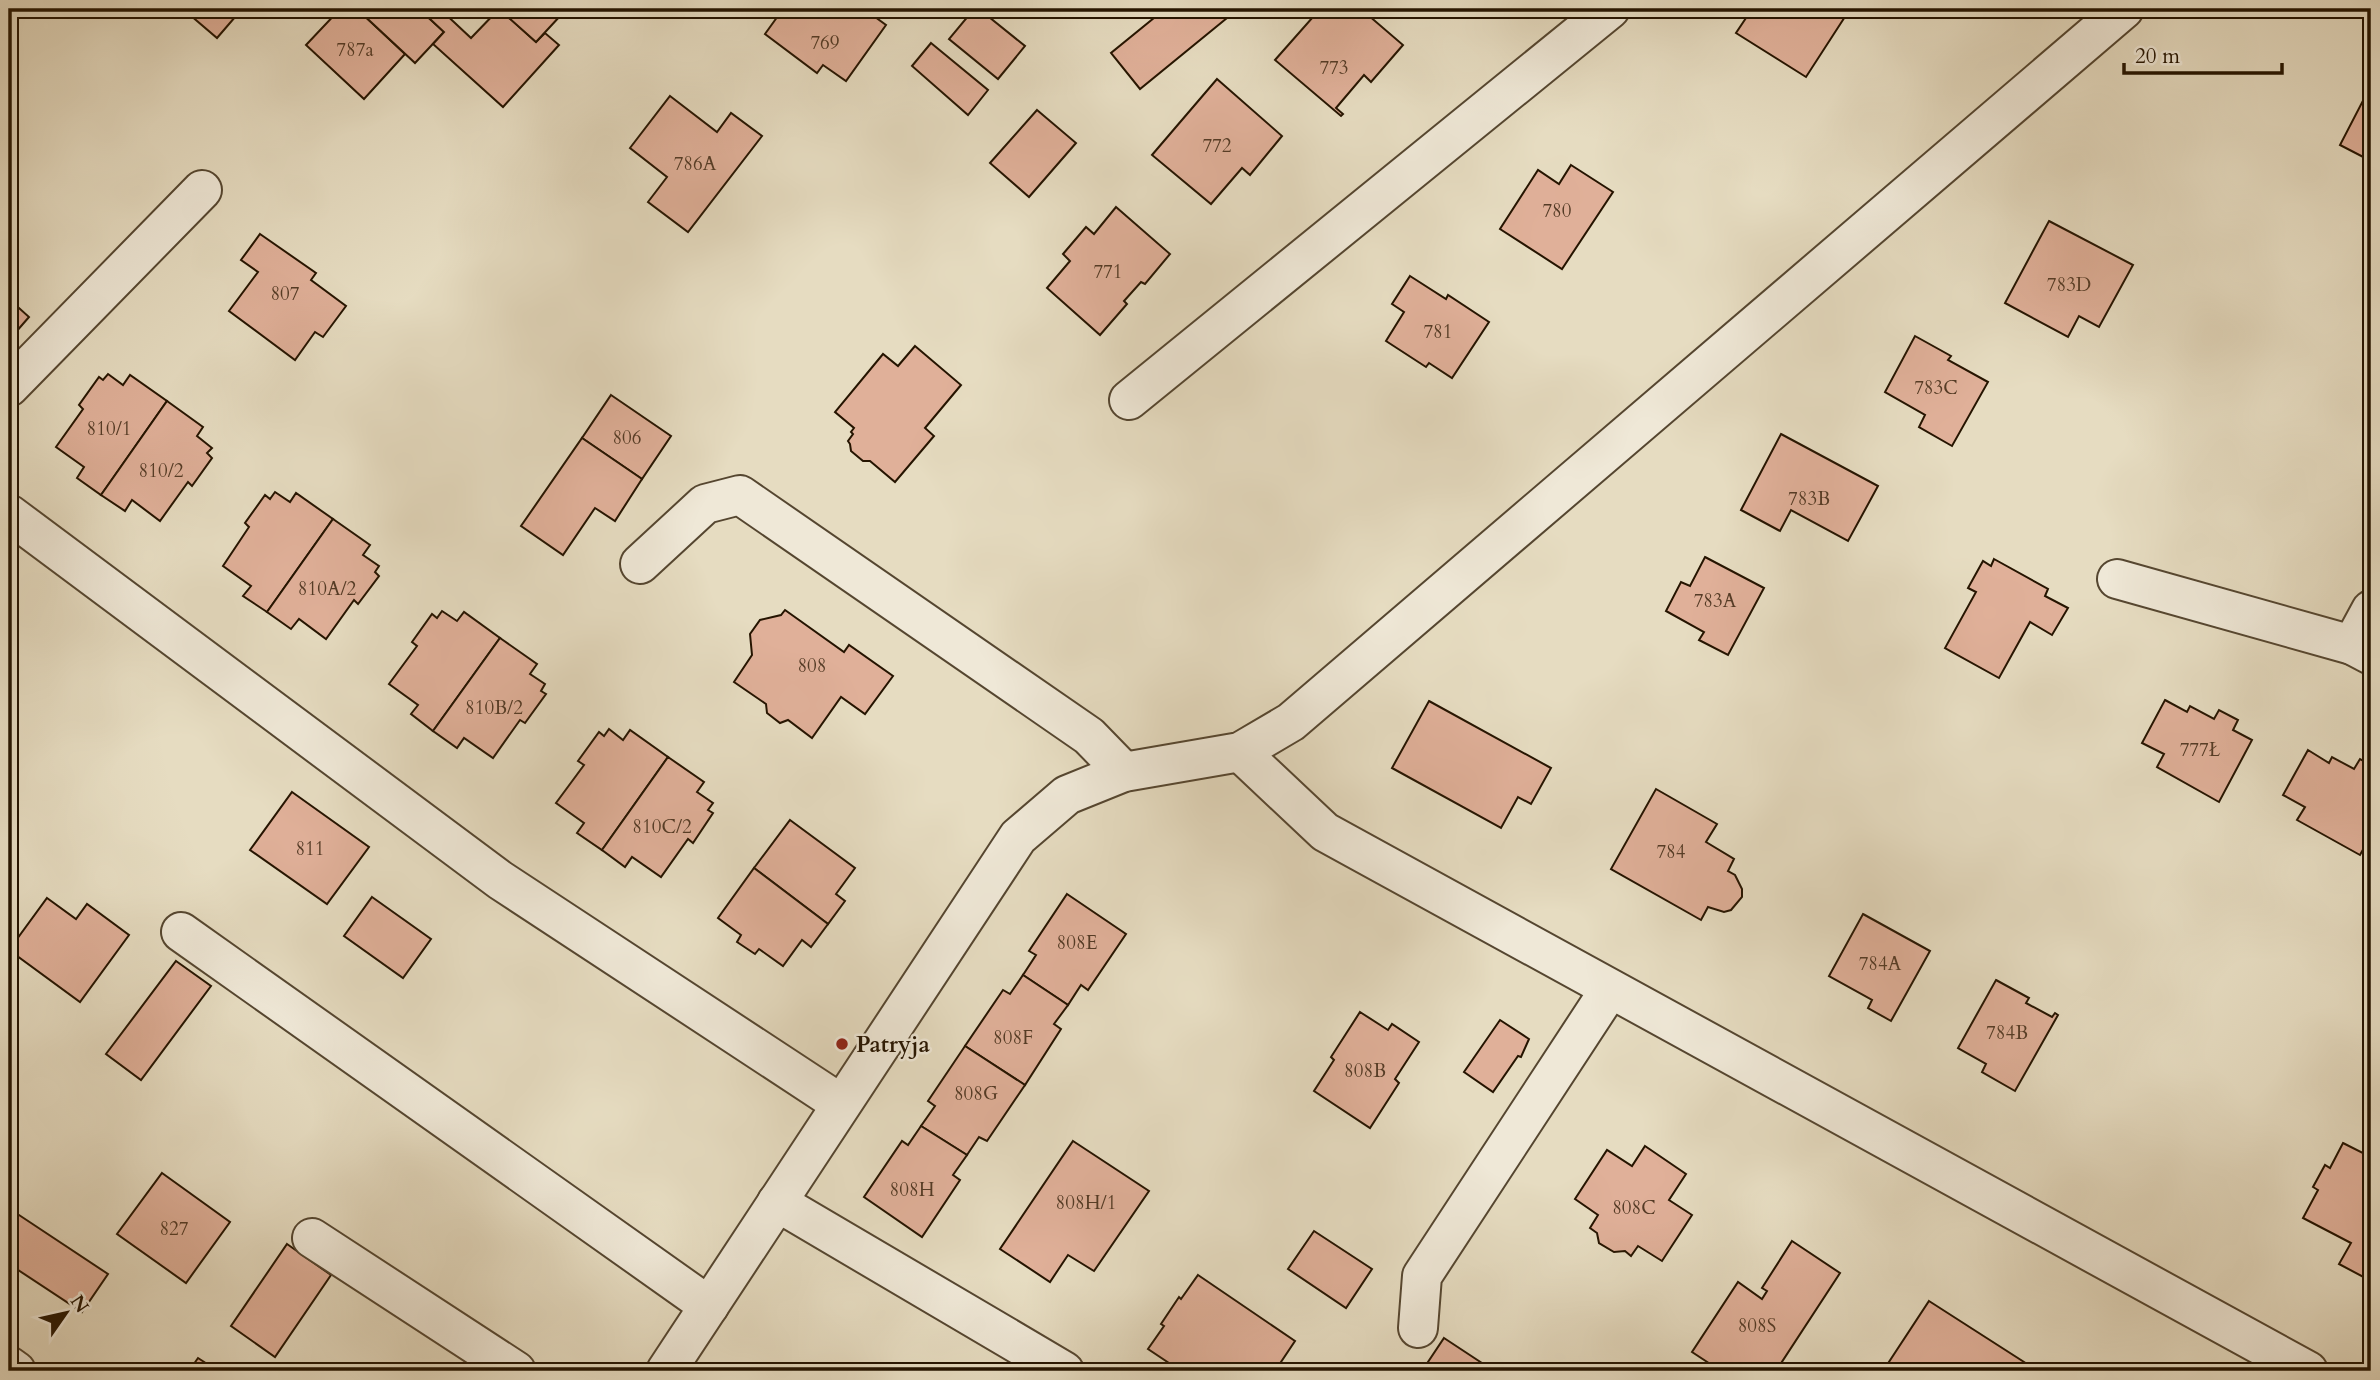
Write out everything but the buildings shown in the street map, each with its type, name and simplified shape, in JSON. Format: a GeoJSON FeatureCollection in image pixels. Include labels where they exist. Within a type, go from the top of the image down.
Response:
{"type":"FeatureCollection","features":[{"type":"Feature","properties":{"kind":"street"},"geometry":{"type":"LineString","coordinates":[[1129,400],[1610,9]]}},
{"type":"Feature","properties":{"kind":"street"},"geometry":{"type":"LineString","coordinates":[[666,1371],[1018,837],[1068,795],[1124,772],[1240,752],[1291,722],[2124,9]]}},
{"type":"Feature","properties":{"kind":"street"},"geometry":{"type":"LineString","coordinates":[[9,387],[202,190]]}},
{"type":"Feature","properties":{"kind":"street"},"geometry":{"type":"LineString","coordinates":[[640,565],[705,504],[740,495],[1089,736],[1124,772]]}},
{"type":"Feature","properties":{"kind":"street"},"geometry":{"type":"LineString","coordinates":[[9,514],[500,880],[841,1104]]}},
{"type":"Feature","properties":{"kind":"street"},"geometry":{"type":"LineString","coordinates":[[2118,579],[2362,650],[2371,610]]}},
{"type":"Feature","properties":{"kind":"street"},"geometry":{"type":"LineString","coordinates":[[1240,752],[1325,832],[2308,1371]]}},
{"type":"Feature","properties":{"kind":"street"},"geometry":{"type":"LineString","coordinates":[[181,932],[709,1306]]}},
{"type":"Feature","properties":{"kind":"street"},"geometry":{"type":"LineString","coordinates":[[1418,1328],[1422,1276],[1610,989]]}},
{"type":"Feature","properties":{"kind":"street"},"geometry":{"type":"LineString","coordinates":[[777,1202],[1064,1371]]}},
{"type":"Feature","properties":{"kind":"street"},"geometry":{"type":"LineString","coordinates":[[312,1238],[516,1371]]}},
{"type":"Feature","properties":{"kind":"street"},"geometry":{"type":"LineString","coordinates":[[9,1366],[16,1371]]}},
{"type":"Feature","properties":{"kind":"place","name":"Patryja"},"geometry":{"type":"Point","coordinates":[842,1044]}}]}
